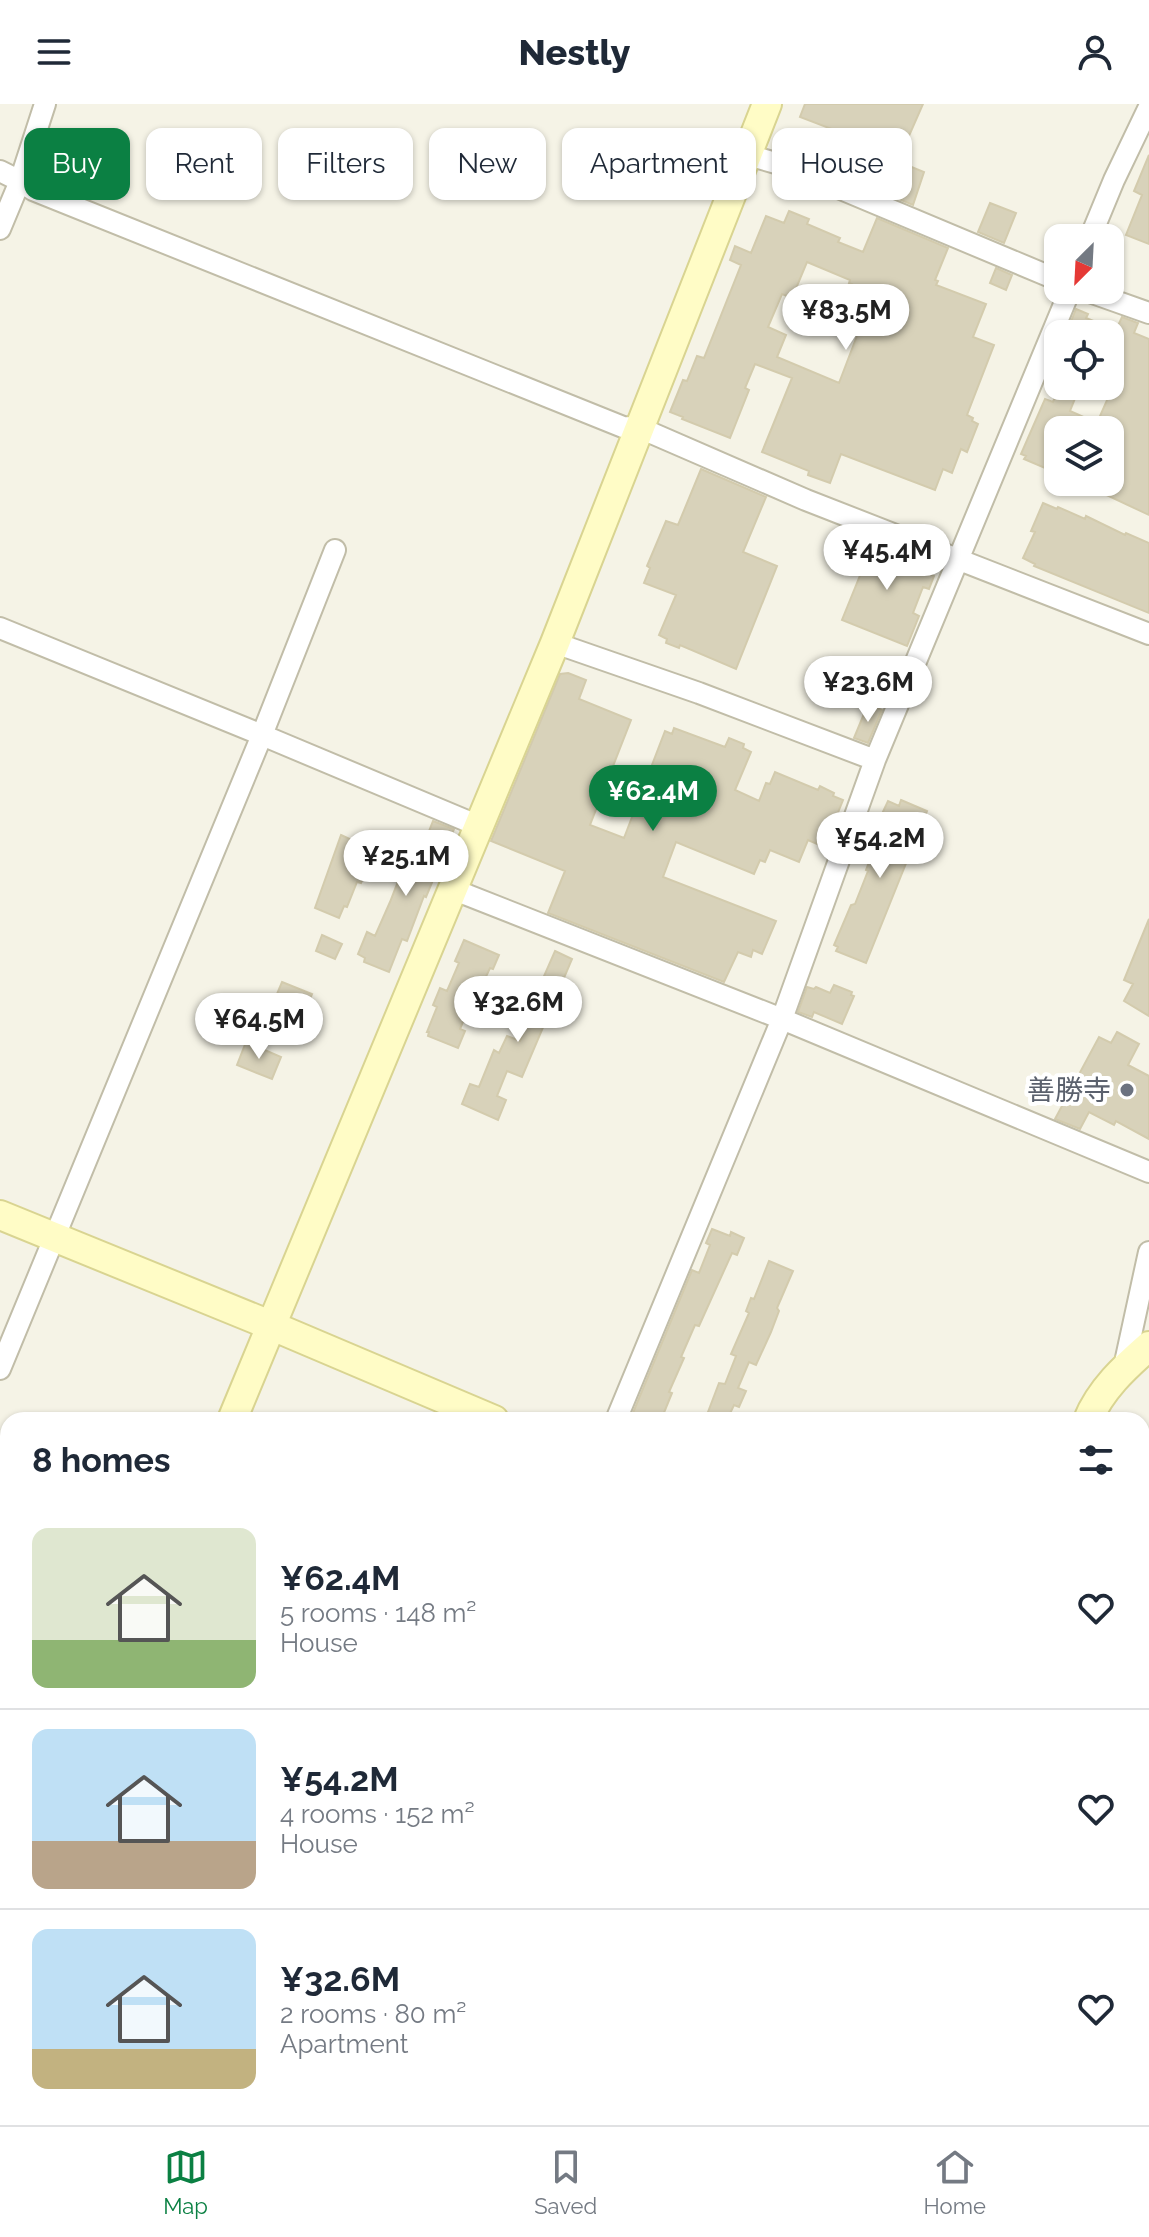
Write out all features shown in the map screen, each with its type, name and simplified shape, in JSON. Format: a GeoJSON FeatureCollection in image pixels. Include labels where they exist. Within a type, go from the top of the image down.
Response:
{"type":"FeatureCollection","features":[{"type":"Feature","properties":{"kind":"street"},"geometry":{"type":"LineString","coordinates":[[0,229],[20,181],[45,104]]}},
{"type":"Feature","properties":{"kind":"street"},"geometry":{"type":"LineString","coordinates":[[756,134],[767,104]]}},
{"type":"Feature","properties":{"kind":"street"},"geometry":{"type":"LineString","coordinates":[[1096,224],[1149,107]]}},
{"type":"Feature","properties":{"kind":"street"},"geometry":{"type":"LineString","coordinates":[[756,157],[786,166],[1044,274]]}},
{"type":"Feature","properties":{"kind":"street"},"geometry":{"type":"LineString","coordinates":[[0,171],[33,190],[623,427],[640,428],[806,500],[1149,634]]}},
{"type":"Feature","properties":{"kind":"street"},"geometry":{"type":"LineString","coordinates":[[235,1412],[555,643],[730,200]]}},
{"type":"Feature","properties":{"kind":"street"},"geometry":{"type":"LineString","coordinates":[[619,1412],[782,1019],[875,760],[1064,304]]}},
{"type":"Feature","properties":{"kind":"street"},"geometry":{"type":"LineString","coordinates":[[1124,304],[1149,313]]}},
{"type":"Feature","properties":{"kind":"street"},"geometry":{"type":"LineString","coordinates":[[0,1369],[262,735],[335,550]]}},
{"type":"Feature","properties":{"kind":"street"},"geometry":{"type":"LineString","coordinates":[[0,628],[479,826]]}},
{"type":"Feature","properties":{"kind":"street"},"geometry":{"type":"LineString","coordinates":[[555,643],[699,693],[875,760]]}},
{"type":"Feature","properties":{"kind":"street"},"geometry":{"type":"LineString","coordinates":[[452,889],[782,1019],[1149,1172]]}},
{"type":"Feature","properties":{"kind":"street"},"geometry":{"type":"LineString","coordinates":[[0,1215],[475,1412]]}},
{"type":"Feature","properties":{"kind":"street"},"geometry":{"type":"LineString","coordinates":[[1124,1367],[1149,1252]]}},
{"type":"Feature","properties":{"kind":"street"},"geometry":{"type":"LineString","coordinates":[[1091,1412],[1124,1367],[1149,1346]]}},
{"type":"Feature","properties":{"kind":"building"},"geometry":{"type":"Polygon","coordinates":[[[805,104],[923,104],[912,129],[829,128],[800,117],[805,104]]]}},
{"type":"Feature","properties":{"kind":"building"},"geometry":{"type":"Polygon","coordinates":[[[1149,155],[1149,244],[1126,235],[1142,195],[1134,191],[1149,155]]]}},
{"type":"Feature","properties":{"kind":"building"},"geometry":{"type":"Polygon","coordinates":[[[912,167],[924,172],[913,205],[901,200],[912,200],[912,167]]]}},
{"type":"Feature","properties":{"kind":"building"},"geometry":{"type":"Polygon","coordinates":[[[990,203],[1016,213],[1004,243],[978,232],[990,203]]]}},
{"type":"Feature","properties":{"kind":"building"},"geometry":{"type":"Polygon","coordinates":[[[789,211],[809,219],[807,224],[840,238],[838,242],[863,252],[877,218],[948,248],[935,280],[938,281],[936,285],[986,304],[973,337],[994,345],[967,415],[978,424],[967,452],[961,449],[952,473],[943,469],[935,490],[841,454],[830,483],[762,452],[792,378],[755,364],[745,388],[749,390],[730,438],[670,412],[697,356],[704,358],[741,265],[730,260],[735,246],[751,253],[766,216],[784,223],[789,211]],[[807,262],[792,298],[782,294],[768,327],[786,335],[777,357],[839,383],[860,328],[838,319],[852,284],[850,280],[807,262]]]}},
{"type":"Feature","properties":{"kind":"building"},"geometry":{"type":"Polygon","coordinates":[[[996,268],[1012,275],[1006,290],[990,283],[996,268]]]}},
{"type":"Feature","properties":{"kind":"building"},"geometry":{"type":"Polygon","coordinates":[[[1076,309],[1088,314],[1086,318],[1091,320],[1072,320],[1076,309]]]}},
{"type":"Feature","properties":{"kind":"building"},"geometry":{"type":"Polygon","coordinates":[[[1122,317],[1138,323],[1134,333],[1149,339],[1149,515],[1109,496],[1124,496],[1124,416],[1100,416],[1107,400],[1124,400],[1122,317]]]}},
{"type":"Feature","properties":{"kind":"building"},"geometry":{"type":"Polygon","coordinates":[[[1045,400],[1074,400],[1070,411],[1081,416],[1044,416],[1044,468],[1024,459],[1026,456],[1021,454],[1045,400]]]}},
{"type":"Feature","properties":{"kind":"building"},"geometry":{"type":"Polygon","coordinates":[[[701,469],[766,497],[743,552],[777,566],[736,669],[680,645],[679,648],[666,643],[667,639],[659,635],[676,595],[644,583],[650,568],[647,566],[666,521],[678,525],[701,469]]]}},
{"type":"Feature","properties":{"kind":"building"},"geometry":{"type":"Polygon","coordinates":[[[1043,503],[1085,519],[1086,516],[1149,543],[1149,613],[1034,566],[1023,558],[1043,503]]]}},
{"type":"Feature","properties":{"kind":"building"},"geometry":{"type":"Polygon","coordinates":[[[865,539],[932,566],[929,574],[934,576],[929,589],[923,587],[913,613],[919,616],[907,646],[842,620],[861,573],[853,570],[865,539]]]}},
{"type":"Feature","properties":{"kind":"building"},"geometry":{"type":"Polygon","coordinates":[[[568,673],[586,680],[579,699],[631,720],[590,825],[624,838],[665,731],[672,734],[674,728],[725,747],[729,738],[744,744],[743,748],[751,752],[735,790],[759,801],[766,783],[770,784],[775,772],[818,790],[820,786],[843,800],[824,847],[808,840],[799,862],[770,850],[765,862],[760,860],[754,874],[676,842],[663,877],[776,921],[762,954],[753,950],[751,957],[738,952],[724,982],[548,913],[565,871],[491,841],[560,674],[568,673]]]}},
{"type":"Feature","properties":{"kind":"building"},"geometry":{"type":"Polygon","coordinates":[[[868,704],[882,710],[868,743],[854,738],[868,704]]]}},
{"type":"Feature","properties":{"kind":"building"},"geometry":{"type":"Polygon","coordinates":[[[901,800],[927,811],[866,963],[836,951],[838,947],[834,945],[868,871],[886,818],[881,816],[888,801],[899,806],[901,800]]]}},
{"type":"Feature","properties":{"kind":"building"},"geometry":{"type":"Polygon","coordinates":[[[433,821],[454,829],[407,941],[402,939],[389,972],[364,962],[365,958],[358,954],[367,932],[375,936],[390,902],[402,871],[395,868],[403,850],[420,854],[433,821]]]}},
{"type":"Feature","properties":{"kind":"building"},"geometry":{"type":"Polygon","coordinates":[[[341,835],[373,852],[361,883],[357,882],[339,918],[315,908],[341,835]]]}},
{"type":"Feature","properties":{"kind":"building"},"geometry":{"type":"Polygon","coordinates":[[[1149,919],[1149,1016],[1124,1001],[1133,984],[1124,980],[1149,919]]]}},
{"type":"Feature","properties":{"kind":"building"},"geometry":{"type":"Polygon","coordinates":[[[322,935],[342,944],[335,959],[316,951],[322,935]]]}},
{"type":"Feature","properties":{"kind":"building"},"geometry":{"type":"Polygon","coordinates":[[[464,940],[499,955],[483,983],[480,981],[460,1029],[465,1031],[458,1048],[428,1036],[427,1032],[437,1007],[433,1005],[440,988],[447,991],[459,963],[455,961],[464,940]]]}},
{"type":"Feature","properties":{"kind":"building"},"geometry":{"type":"Polygon","coordinates":[[[555,951],[572,959],[522,1077],[507,1071],[497,1096],[506,1100],[498,1120],[462,1104],[470,1084],[479,1087],[494,1050],[499,1053],[507,1036],[520,1041],[534,1007],[529,1005],[555,951]]]}},
{"type":"Feature","properties":{"kind":"building"},"geometry":{"type":"Polygon","coordinates":[[[282,982],[312,994],[301,1021],[285,1014],[287,1009],[274,1001],[282,982]]]}},
{"type":"Feature","properties":{"kind":"building"},"geometry":{"type":"Polygon","coordinates":[[[834,985],[852,992],[854,996],[842,1024],[814,1012],[812,1017],[798,1012],[807,987],[830,993],[834,985]]]}},
{"type":"Feature","properties":{"kind":"building"},"geometry":{"type":"Polygon","coordinates":[[[1117,1032],[1139,1044],[1128,1065],[1149,1076],[1149,1139],[1116,1121],[1114,1125],[1089,1112],[1080,1129],[1055,1119],[1099,1037],[1111,1043],[1117,1032]]]}},
{"type":"Feature","properties":{"kind":"building"},"geometry":{"type":"Polygon","coordinates":[[[246,1042],[281,1057],[272,1079],[237,1065],[246,1042]]]}},
{"type":"Feature","properties":{"kind":"building"},"geometry":{"type":"Polygon","coordinates":[[[712,1229],[744,1238],[737,1255],[732,1253],[699,1326],[695,1325],[681,1357],[684,1358],[669,1392],[672,1393],[664,1412],[633,1412],[692,1270],[699,1273],[710,1245],[706,1243],[712,1229]]]}},
{"type":"Feature","properties":{"kind":"building"},"geometry":{"type":"Polygon","coordinates":[[[769,1261],[793,1271],[756,1365],[749,1362],[738,1388],[746,1391],[739,1407],[734,1405],[731,1412],[708,1412],[719,1383],[725,1384],[736,1356],[731,1354],[749,1313],[746,1311],[751,1298],[754,1299],[769,1261]]]}},
{"type":"Feature","properties":{"kind":"place","name":"善勝寺"},"geometry":{"type":"Point","coordinates":[1127,1090]}}]}
